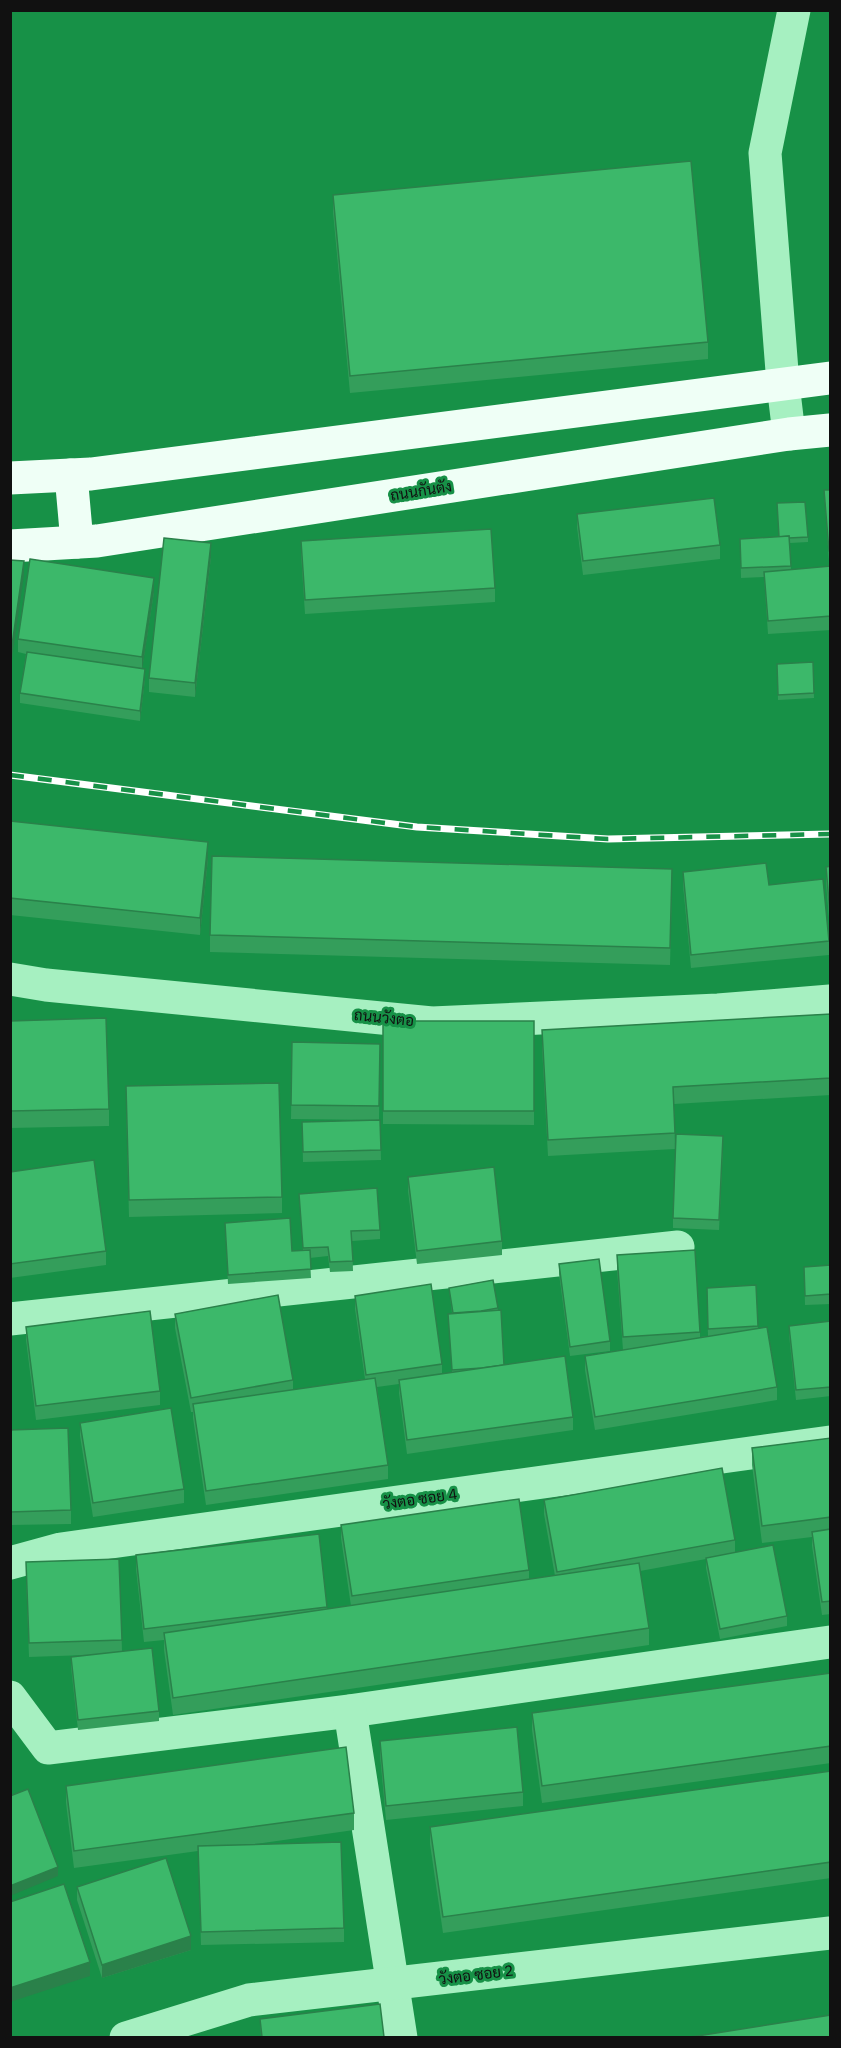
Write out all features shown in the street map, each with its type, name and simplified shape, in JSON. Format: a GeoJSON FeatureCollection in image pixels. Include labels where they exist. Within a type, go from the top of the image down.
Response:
{"type":"FeatureCollection","features":[{"type":"Feature","properties":{"kind":"main road"},"geometry":{"type":"LineString","coordinates":[[10,478],[103,472],[831,378]]}},
{"type":"Feature","properties":{"kind":"main road","name":"ถนนกันตัง"},"geometry":{"type":"LineString","coordinates":[[10,546],[97,541],[789,434],[831,430]]}},
{"type":"Feature","properties":{"kind":"main road"},"geometry":{"type":"LineString","coordinates":[[71,475],[77,542]]}},
{"type":"Feature","properties":{"kind":"street"},"geometry":{"type":"LineString","coordinates":[[789,434],[765,153],[794,10]]}},
{"type":"Feature","properties":{"kind":"street","name":"ถนนวังตอ"},"geometry":{"type":"LineString","coordinates":[[10,979],[46,985],[432,1023],[718,1010],[831,1001]]}},
{"type":"Feature","properties":{"kind":"street"},"geometry":{"type":"LineString","coordinates":[[10,1319],[678,1247]]}},
{"type":"Feature","properties":{"kind":"street","name":"วังตอ ซอย 4"},"geometry":{"type":"LineString","coordinates":[[10,1563],[61,1549],[831,1442]]}},
{"type":"Feature","properties":{"kind":"street"},"geometry":{"type":"LineString","coordinates":[[10,1697],[48,1748],[350,1711],[831,1642]]}},
{"type":"Feature","properties":{"kind":"street"},"geometry":{"type":"LineString","coordinates":[[350,1711],[401,2037]]}},
{"type":"Feature","properties":{"kind":"street","name":"วังตอ ซอย 2"},"geometry":{"type":"LineString","coordinates":[[126,2037],[249,2000],[831,1933]]}},
{"type":"Feature","properties":{"kind":"building"},"geometry":{"type":"Polygon","coordinates":[[[691,161],[708,342],[350,376],[333,195],[691,161]]]}},
{"type":"Feature","properties":{"kind":"building"},"geometry":{"type":"Polygon","coordinates":[[[824,490],[831,490],[831,551],[829,551],[824,490]]]}},
{"type":"Feature","properties":{"kind":"building"},"geometry":{"type":"Polygon","coordinates":[[[714,498],[720,545],[583,561],[577,514],[714,498]]]}},
{"type":"Feature","properties":{"kind":"building"},"geometry":{"type":"Polygon","coordinates":[[[805,502],[808,537],[779,537],[777,503],[805,502]]]}},
{"type":"Feature","properties":{"kind":"building"},"geometry":{"type":"Polygon","coordinates":[[[491,529],[495,588],[305,600],[301,541],[491,529]]]}},
{"type":"Feature","properties":{"kind":"building"},"geometry":{"type":"Polygon","coordinates":[[[789,536],[791,566],[741,568],[740,539],[789,536]]]}},
{"type":"Feature","properties":{"kind":"building"},"geometry":{"type":"Polygon","coordinates":[[[164,538],[211,543],[195,683],[149,678],[164,538]]]}},
{"type":"Feature","properties":{"kind":"building"},"geometry":{"type":"Polygon","coordinates":[[[30,559],[154,578],[142,657],[18,639],[30,559]]]}},
{"type":"Feature","properties":{"kind":"building"},"geometry":{"type":"Polygon","coordinates":[[[10,560],[24,561],[10,659],[10,560]]]}},
{"type":"Feature","properties":{"kind":"building"},"geometry":{"type":"Polygon","coordinates":[[[831,566],[831,616],[768,621],[764,572],[831,566]]]}},
{"type":"Feature","properties":{"kind":"building"},"geometry":{"type":"Polygon","coordinates":[[[27,652],[145,669],[140,711],[20,693],[27,652]]]}},
{"type":"Feature","properties":{"kind":"building"},"geometry":{"type":"Polygon","coordinates":[[[813,662],[814,693],[778,695],[777,664],[813,662]]]}},
{"type":"Feature","properties":{"kind":"building"},"geometry":{"type":"Polygon","coordinates":[[[10,821],[208,842],[200,918],[10,898],[10,821]]]}},
{"type":"Feature","properties":{"kind":"building"},"geometry":{"type":"Polygon","coordinates":[[[212,856],[672,869],[670,948],[210,935],[212,856]]]}},
{"type":"Feature","properties":{"kind":"building"},"geometry":{"type":"Polygon","coordinates":[[[766,863],[769,885],[823,879],[829,941],[691,955],[683,872],[766,863]]]}},
{"type":"Feature","properties":{"kind":"building"},"geometry":{"type":"Polygon","coordinates":[[[831,866],[831,925],[826,867],[831,866]]]}},
{"type":"Feature","properties":{"kind":"building"},"geometry":{"type":"Polygon","coordinates":[[[831,1014],[831,1078],[673,1087],[675,1133],[548,1140],[542,1030],[831,1014]]]}},
{"type":"Feature","properties":{"kind":"building"},"geometry":{"type":"Polygon","coordinates":[[[106,1018],[109,1109],[10,1111],[10,1021],[106,1018]]]}},
{"type":"Feature","properties":{"kind":"building"},"geometry":{"type":"Polygon","coordinates":[[[383,1021],[534,1021],[534,1111],[383,1111],[383,1021]]]}},
{"type":"Feature","properties":{"kind":"building"},"geometry":{"type":"Polygon","coordinates":[[[292,1042],[380,1044],[379,1106],[291,1105],[292,1042]]]}},
{"type":"Feature","properties":{"kind":"building"},"geometry":{"type":"Polygon","coordinates":[[[279,1083],[282,1197],[129,1200],[126,1086],[279,1083]]]}},
{"type":"Feature","properties":{"kind":"building"},"geometry":{"type":"Polygon","coordinates":[[[380,1120],[381,1150],[303,1152],[302,1122],[380,1120]]]}},
{"type":"Feature","properties":{"kind":"building"},"geometry":{"type":"Polygon","coordinates":[[[676,1134],[723,1136],[719,1220],[673,1218],[676,1134]]]}},
{"type":"Feature","properties":{"kind":"building"},"geometry":{"type":"Polygon","coordinates":[[[94,1160],[106,1251],[10,1264],[10,1172],[94,1160]]]}},
{"type":"Feature","properties":{"kind":"building"},"geometry":{"type":"Polygon","coordinates":[[[494,1167],[502,1241],[417,1251],[408,1177],[494,1167]]]}},
{"type":"Feature","properties":{"kind":"building"},"geometry":{"type":"Polygon","coordinates":[[[377,1188],[380,1230],[351,1231],[353,1261],[330,1262],[328,1247],[303,1248],[299,1194],[377,1188]]]}},
{"type":"Feature","properties":{"kind":"building"},"geometry":{"type":"Polygon","coordinates":[[[290,1218],[292,1251],[310,1250],[311,1269],[228,1275],[225,1223],[290,1218]]]}},
{"type":"Feature","properties":{"kind":"building"},"geometry":{"type":"Polygon","coordinates":[[[695,1250],[700,1332],[623,1337],[617,1255],[695,1250]]]}},
{"type":"Feature","properties":{"kind":"building"},"geometry":{"type":"Polygon","coordinates":[[[599,1259],[610,1341],[570,1347],[559,1264],[599,1259]]]}},
{"type":"Feature","properties":{"kind":"building"},"geometry":{"type":"Polygon","coordinates":[[[831,1265],[831,1294],[805,1296],[804,1267],[831,1265]]]}},
{"type":"Feature","properties":{"kind":"building"},"geometry":{"type":"Polygon","coordinates":[[[493,1280],[498,1308],[453,1313],[449,1288],[493,1280]]]}},
{"type":"Feature","properties":{"kind":"building"},"geometry":{"type":"Polygon","coordinates":[[[431,1284],[442,1364],[366,1375],[355,1296],[431,1284]]]}},
{"type":"Feature","properties":{"kind":"building"},"geometry":{"type":"Polygon","coordinates":[[[756,1285],[758,1326],[708,1329],[707,1288],[756,1285]]]}},
{"type":"Feature","properties":{"kind":"building"},"geometry":{"type":"Polygon","coordinates":[[[278,1295],[293,1380],[191,1398],[175,1314],[278,1295]]]}},
{"type":"Feature","properties":{"kind":"building"},"geometry":{"type":"Polygon","coordinates":[[[501,1310],[504,1365],[452,1370],[448,1314],[501,1310]]]}},
{"type":"Feature","properties":{"kind":"building"},"geometry":{"type":"Polygon","coordinates":[[[150,1311],[160,1391],[36,1406],[26,1327],[150,1311]]]}},
{"type":"Feature","properties":{"kind":"building"},"geometry":{"type":"Polygon","coordinates":[[[831,1321],[831,1387],[796,1390],[789,1326],[831,1321]]]}},
{"type":"Feature","properties":{"kind":"building"},"geometry":{"type":"Polygon","coordinates":[[[767,1327],[777,1387],[595,1417],[585,1356],[767,1327]]]}},
{"type":"Feature","properties":{"kind":"building"},"geometry":{"type":"Polygon","coordinates":[[[565,1356],[573,1417],[407,1440],[399,1380],[565,1356]]]}},
{"type":"Feature","properties":{"kind":"building"},"geometry":{"type":"Polygon","coordinates":[[[375,1378],[388,1465],[206,1491],[193,1404],[375,1378]]]}},
{"type":"Feature","properties":{"kind":"building"},"geometry":{"type":"Polygon","coordinates":[[[171,1408],[184,1489],[93,1503],[80,1423],[171,1408]]]}},
{"type":"Feature","properties":{"kind":"building"},"geometry":{"type":"Polygon","coordinates":[[[68,1428],[71,1510],[10,1512],[10,1430],[68,1428]]]}},
{"type":"Feature","properties":{"kind":"building"},"geometry":{"type":"Polygon","coordinates":[[[831,1438],[831,1517],[762,1526],[752,1448],[831,1438]]]}},
{"type":"Feature","properties":{"kind":"building"},"geometry":{"type":"Polygon","coordinates":[[[722,1468],[735,1540],[557,1572],[544,1500],[722,1468]]]}},
{"type":"Feature","properties":{"kind":"building"},"geometry":{"type":"Polygon","coordinates":[[[519,1499],[529,1570],[352,1596],[341,1525],[519,1499]]]}},
{"type":"Feature","properties":{"kind":"building"},"geometry":{"type":"Polygon","coordinates":[[[831,1529],[831,1601],[822,1602],[812,1532],[831,1529]]]}},
{"type":"Feature","properties":{"kind":"building"},"geometry":{"type":"Polygon","coordinates":[[[319,1534],[327,1607],[144,1629],[136,1555],[319,1534]]]}},
{"type":"Feature","properties":{"kind":"building"},"geometry":{"type":"Polygon","coordinates":[[[773,1545],[787,1616],[720,1629],[706,1558],[773,1545]]]}},
{"type":"Feature","properties":{"kind":"building"},"geometry":{"type":"Polygon","coordinates":[[[119,1559],[122,1640],[29,1643],[26,1562],[119,1559]]]}},
{"type":"Feature","properties":{"kind":"building"},"geometry":{"type":"Polygon","coordinates":[[[639,1563],[649,1628],[173,1698],[164,1633],[639,1563]]]}},
{"type":"Feature","properties":{"kind":"building"},"geometry":{"type":"Polygon","coordinates":[[[152,1648],[159,1711],[78,1720],[71,1657],[152,1648]]]}},
{"type":"Feature","properties":{"kind":"building"},"geometry":{"type":"Polygon","coordinates":[[[831,1673],[831,1746],[542,1786],[532,1713],[831,1673]]]}},
{"type":"Feature","properties":{"kind":"building"},"geometry":{"type":"Polygon","coordinates":[[[517,1727],[523,1792],[386,1806],[380,1741],[517,1727]]]}},
{"type":"Feature","properties":{"kind":"building"},"geometry":{"type":"Polygon","coordinates":[[[346,1747],[354,1813],[74,1851],[66,1786],[346,1747]]]}},
{"type":"Feature","properties":{"kind":"building"},"geometry":{"type":"Polygon","coordinates":[[[831,1771],[831,1862],[443,1917],[430,1827],[831,1771]]]}},
{"type":"Feature","properties":{"kind":"building"},"geometry":{"type":"Polygon","coordinates":[[[28,1789],[58,1867],[10,1886],[10,1796],[28,1789]]]}},
{"type":"Feature","properties":{"kind":"building"},"geometry":{"type":"Polygon","coordinates":[[[341,1842],[344,1928],[201,1932],[198,1846],[341,1842]]]}},
{"type":"Feature","properties":{"kind":"building"},"geometry":{"type":"Polygon","coordinates":[[[166,1858],[191,1936],[102,1965],[77,1887],[166,1858]]]}},
{"type":"Feature","properties":{"kind":"building"},"geometry":{"type":"Polygon","coordinates":[[[64,1884],[90,1962],[10,1988],[10,1902],[64,1884]]]}},
{"type":"Feature","properties":{"kind":"building"},"geometry":{"type":"Polygon","coordinates":[[[380,2004],[384,2037],[262,2037],[260,2019],[380,2004]]]}},
{"type":"Feature","properties":{"kind":"building"},"geometry":{"type":"Polygon","coordinates":[[[831,2015],[831,2037],[691,2037],[831,2015]]]}},
{"type":"Feature","properties":{"kind":"railway"},"geometry":{"type":"LineString","coordinates":[[10,775],[417,827],[608,839],[830,834]]}}]}
